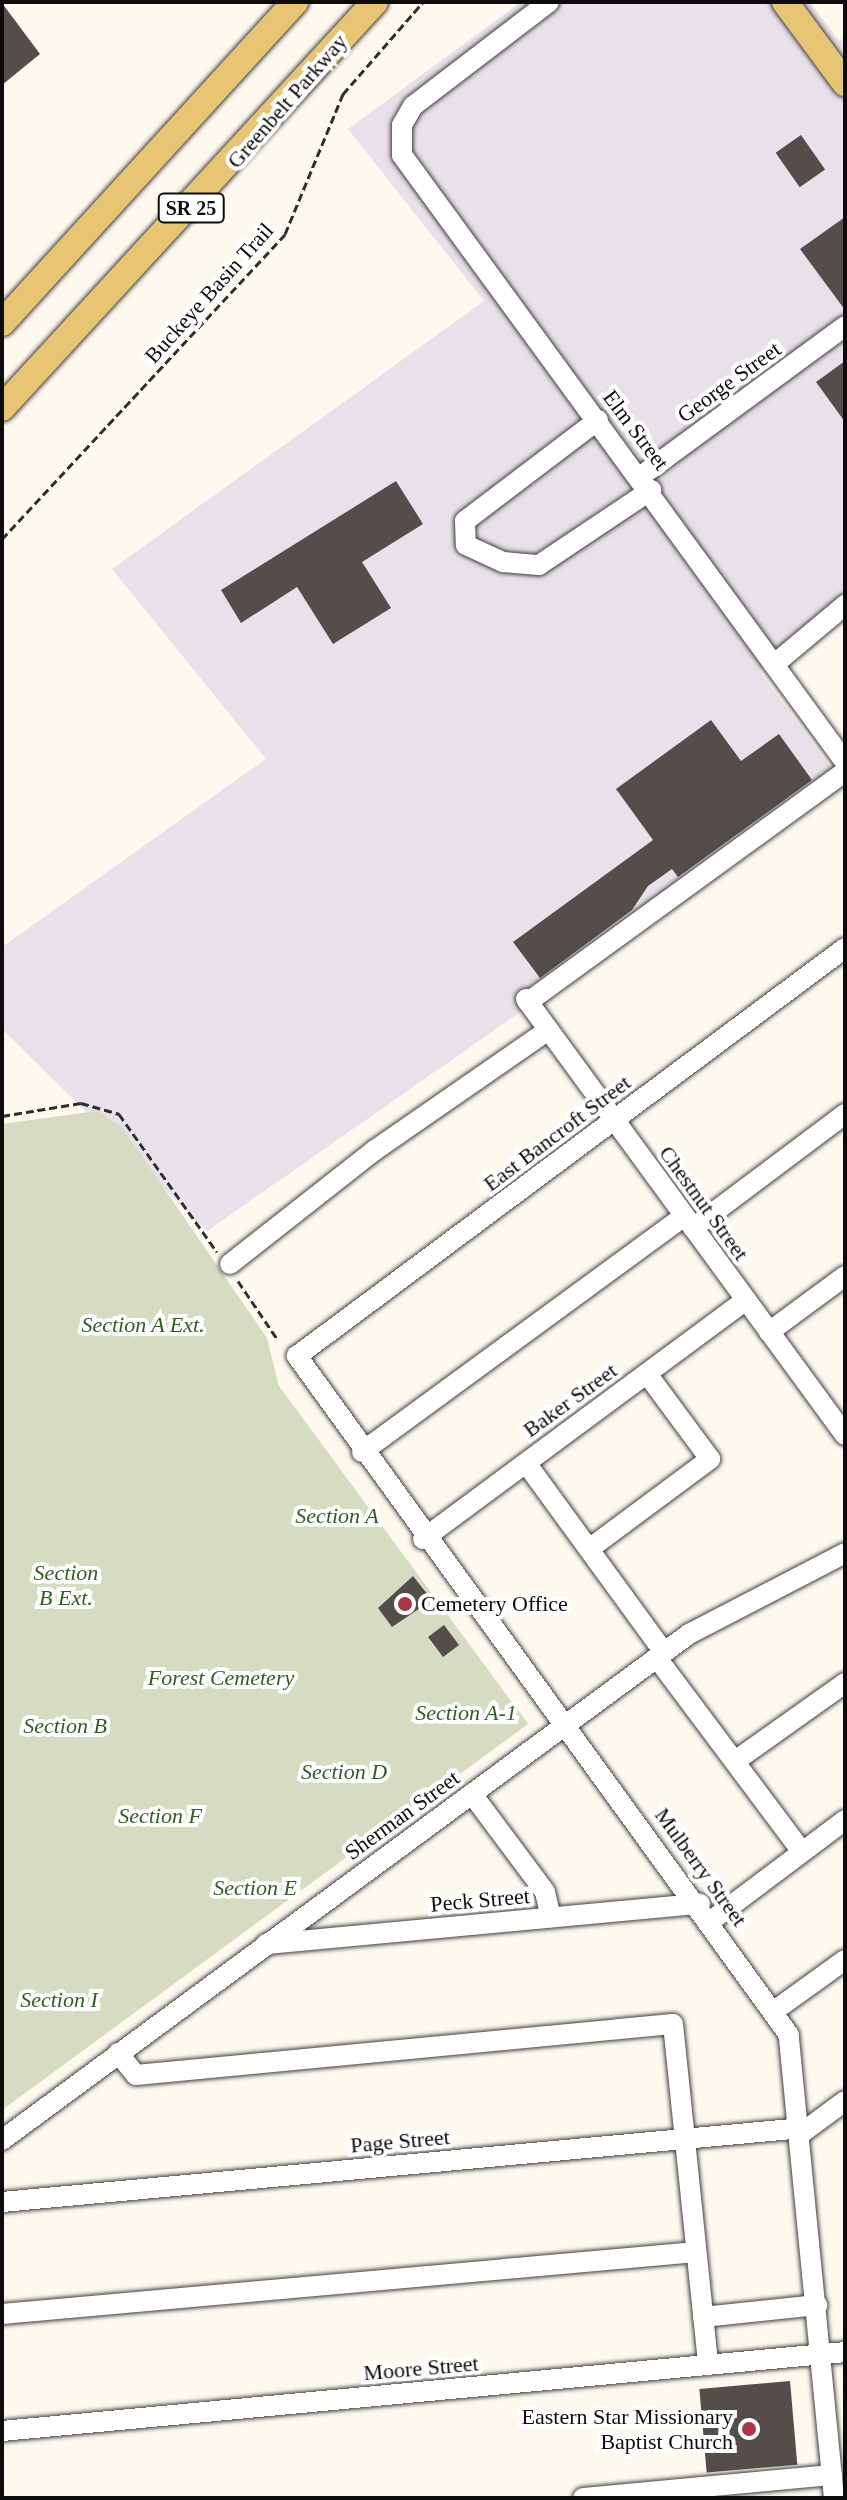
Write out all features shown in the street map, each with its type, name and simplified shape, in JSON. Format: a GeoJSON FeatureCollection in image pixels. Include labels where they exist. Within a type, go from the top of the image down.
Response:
{"type":"FeatureCollection","features":[{"type":"Feature","properties":{"kind":"main road","name":"SR 25"},"geometry":{"type":"LineString","coordinates":[[2,323],[295,2]]}},
{"type":"Feature","properties":{"kind":"main road"},"geometry":{"type":"LineString","coordinates":[[278,112],[298,73],[360,2]]}},
{"type":"Feature","properties":{"kind":"main road","name":"Greenbelt Parkway"},"geometry":{"type":"LineString","coordinates":[[2,408],[278,112],[375,2]]}},
{"type":"Feature","properties":{"kind":"main road"},"geometry":{"type":"LineString","coordinates":[[785,2],[840,67]]}},
{"type":"Feature","properties":{"kind":"street","name":"Elm Street"},"geometry":{"type":"LineString","coordinates":[[549,2],[413,106],[402,125],[402,155],[777,662],[845,762]]}},
{"type":"Feature","properties":{"kind":"street","name":"George Street"},"geometry":{"type":"LineString","coordinates":[[598,420],[465,521],[466,545],[503,562],[539,565],[845,326]]}},
{"type":"Feature","properties":{"kind":"street"},"geometry":{"type":"LineString","coordinates":[[777,662],[845,605]]}},
{"type":"Feature","properties":{"kind":"street","name":"Chestnut Street"},"geometry":{"type":"LineString","coordinates":[[843,1426],[769,1332],[527,1000],[845,772]]}},
{"type":"Feature","properties":{"kind":"street","name":"East Bancroft Street"},"geometry":{"type":"LineString","coordinates":[[297,1356],[845,948]]}},
{"type":"Feature","properties":{"kind":"street"},"geometry":{"type":"LineString","coordinates":[[226,1263],[375,1150],[548,1030]]}},
{"type":"Feature","properties":{"kind":"street"},"geometry":{"type":"LineString","coordinates":[[362,1452],[845,1114]]}},
{"type":"Feature","properties":{"kind":"street"},"geometry":{"type":"LineString","coordinates":[[769,1332],[845,1276]]}},
{"type":"Feature","properties":{"kind":"street","name":"Baker Street"},"geometry":{"type":"LineString","coordinates":[[423,1539],[746,1300]]}},
{"type":"Feature","properties":{"kind":"street","name":"Mulberry Street"},"geometry":{"type":"LineString","coordinates":[[297,1356],[423,1539],[706,1912],[774,2011],[795,2051],[834,2498]]}},
{"type":"Feature","properties":{"kind":"street"},"geometry":{"type":"LineString","coordinates":[[589,1549],[710,1459],[647,1374]]}},
{"type":"Feature","properties":{"kind":"street"},"geometry":{"type":"LineString","coordinates":[[526,1463],[802,1852]]}},
{"type":"Feature","properties":{"kind":"street","name":"Sherman Street"},"geometry":{"type":"LineString","coordinates":[[2,2140],[660,1655],[726,1612],[799,1582],[845,1553]]}},
{"type":"Feature","properties":{"kind":"street"},"geometry":{"type":"LineString","coordinates":[[738,1759],[845,1683]]}},
{"type":"Feature","properties":{"kind":"street"},"geometry":{"type":"LineString","coordinates":[[472,1794],[545,1892],[551,1917]]}},
{"type":"Feature","properties":{"kind":"street"},"geometry":{"type":"LineString","coordinates":[[706,1912],[802,1852],[845,1820]]}},
{"type":"Feature","properties":{"kind":"street","name":"Peck Street"},"geometry":{"type":"LineString","coordinates":[[266,1944],[551,1917],[706,1912]]}},
{"type":"Feature","properties":{"kind":"street"},"geometry":{"type":"LineString","coordinates":[[774,2011],[845,1960]]}},
{"type":"Feature","properties":{"kind":"street"},"geometry":{"type":"LineString","coordinates":[[118,2053],[136,2075],[673,2024],[708,2365]]}},
{"type":"Feature","properties":{"kind":"street"},"geometry":{"type":"LineString","coordinates":[[803,2130],[845,2101]]}},
{"type":"Feature","properties":{"kind":"street","name":"Page Street"},"geometry":{"type":"LineString","coordinates":[[2,2202],[803,2130]]}},
{"type":"Feature","properties":{"kind":"street"},"geometry":{"type":"LineString","coordinates":[[2,2314],[696,2252]]}},
{"type":"Feature","properties":{"kind":"street"},"geometry":{"type":"LineString","coordinates":[[703,2317],[817,2305]]}},
{"type":"Feature","properties":{"kind":"street","name":"Moore Street"},"geometry":{"type":"LineString","coordinates":[[2,2431],[845,2352]]}},
{"type":"Feature","properties":{"kind":"street"},"geometry":{"type":"LineString","coordinates":[[583,2498],[832,2475]]}},
{"type":"Feature","properties":{"kind":"path","name":"Buckeye Basin Trail"},"geometry":{"type":"LineString","coordinates":[[2,539],[285,234],[343,94],[423,2]]}},
{"type":"Feature","properties":{"kind":"path"},"geometry":{"type":"LineString","coordinates":[[2,1116],[81,1103],[119,1114],[278,1340]]}},
{"type":"Feature","properties":{"kind":"shaded area"},"geometry":{"type":"Polygon","coordinates":[[[521,2],[810,2],[839,41],[845,37],[845,609],[759,671],[844,786],[207,1231],[2,1029],[2,947],[266,759],[112,569],[484,301],[348,129],[521,2]]]}},
{"type":"Feature","properties":{"kind":"green space","name":"Forest Cemetery"},"geometry":{"type":"Polygon","coordinates":[[[97,1111],[121,1126],[267,1338],[279,1386],[528,1724],[2,2110],[2,1124],[97,1111]]]}},
{"type":"Feature","properties":{"kind":"building"},"geometry":{"type":"Polygon","coordinates":[[[2,3],[40,54],[2,85],[2,3]]]}},
{"type":"Feature","properties":{"kind":"building"},"geometry":{"type":"Polygon","coordinates":[[[801,135],[825,169],[800,187],[776,153],[801,135]]]}},
{"type":"Feature","properties":{"kind":"building"},"geometry":{"type":"Polygon","coordinates":[[[845,217],[845,310],[800,249],[845,217]]]}},
{"type":"Feature","properties":{"kind":"building"},"geometry":{"type":"Polygon","coordinates":[[[845,361],[845,422],[816,382],[845,361]]]}},
{"type":"Feature","properties":{"kind":"building"},"geometry":{"type":"Polygon","coordinates":[[[396,481],[423,524],[362,562],[391,608],[333,644],[297,587],[241,623],[221,590],[396,481]]]}},
{"type":"Feature","properties":{"kind":"building"},"geometry":{"type":"Polygon","coordinates":[[[711,720],[741,761],[779,734],[812,780],[678,877],[672,869],[648,886],[632,910],[540,978],[513,942],[653,840],[616,789],[711,720]]]}},
{"type":"Feature","properties":{"kind":"building","name":"Cemetery Office"},"geometry":{"type":"Polygon","coordinates":[[[413,1576],[432,1600],[392,1627],[378,1608],[413,1576]]]}},
{"type":"Feature","properties":{"kind":"building"},"geometry":{"type":"Polygon","coordinates":[[[444,1625],[459,1645],[443,1657],[428,1637],[444,1625]]]}},
{"type":"Feature","properties":{"kind":"building","name":"Eastern Star Missionary Baptist Church"},"geometry":{"type":"Polygon","coordinates":[[[790,2381],[797,2465],[707,2473],[699,2389],[790,2381]]]}},
{"type":"Feature","properties":{"kind":"place","name":"Cemetery Office"},"geometry":{"type":"Point","coordinates":[405,1604]}},
{"type":"Feature","properties":{"kind":"place","name":"Eastern Star Missionary Baptist Church"},"geometry":{"type":"Point","coordinates":[749,2429]}},
{"type":"Feature","properties":{"kind":"park label","name":"Section A Ext."},"geometry":{"type":"Point","coordinates":[143,1325]}},
{"type":"Feature","properties":{"kind":"park label","name":"Section A"},"geometry":{"type":"Point","coordinates":[337,1516]}},
{"type":"Feature","properties":{"kind":"park label","name":"Section B Ext."},"geometry":{"type":"Point","coordinates":[66,1584]}},
{"type":"Feature","properties":{"kind":"park label","name":"Section A-1"},"geometry":{"type":"Point","coordinates":[466,1713]}},
{"type":"Feature","properties":{"kind":"park label","name":"Section B"},"geometry":{"type":"Point","coordinates":[65,1726]}},
{"type":"Feature","properties":{"kind":"park label","name":"Section D"},"geometry":{"type":"Point","coordinates":[344,1772]}},
{"type":"Feature","properties":{"kind":"park label","name":"Section F"},"geometry":{"type":"Point","coordinates":[160,1816]}},
{"type":"Feature","properties":{"kind":"park label","name":"Section E"},"geometry":{"type":"Point","coordinates":[255,1888]}},
{"type":"Feature","properties":{"kind":"park label","name":"Section I"},"geometry":{"type":"Point","coordinates":[59,2000]}}]}
